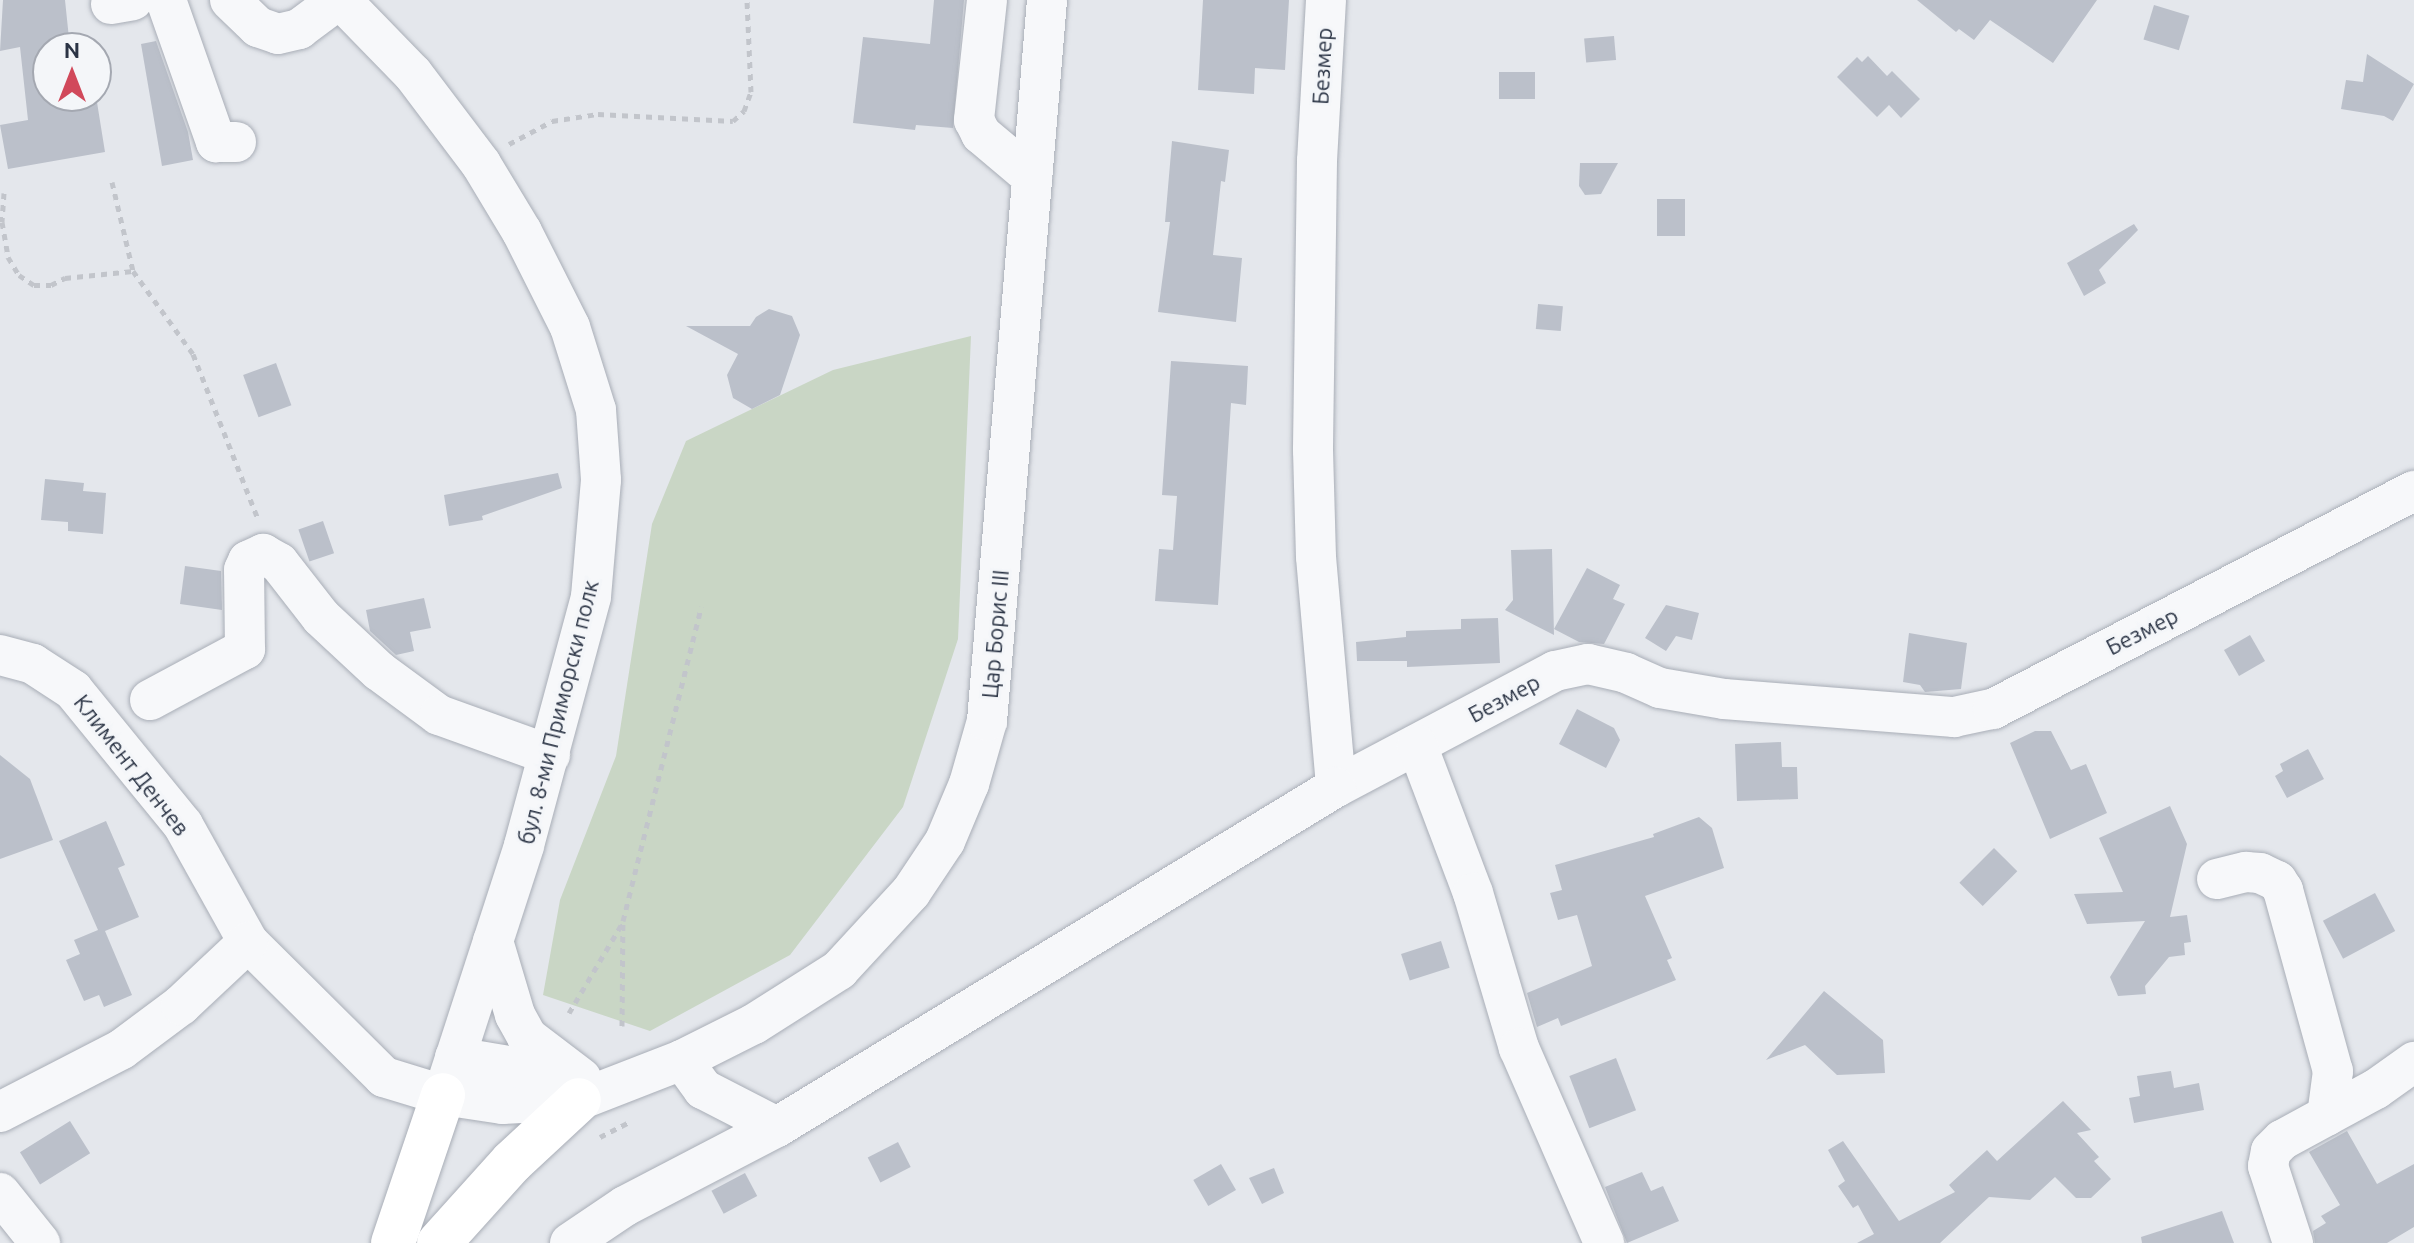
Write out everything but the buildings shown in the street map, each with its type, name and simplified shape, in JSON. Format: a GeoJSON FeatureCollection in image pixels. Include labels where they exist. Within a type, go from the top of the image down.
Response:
{"type":"FeatureCollection","features":[{"type":"Feature","properties":{"kind":"main road","name":"бул. 8-ми Приморски полк"},"geometry":{"type":"LineString","coordinates":[[393,1243],[449,1076]]}},
{"type":"Feature","properties":{"kind":"main road"},"geometry":{"type":"LineString","coordinates":[[439,1243],[512,1162],[591,1087]]}},
{"type":"Feature","properties":{"kind":"street"},"geometry":{"type":"LineString","coordinates":[[166,0],[216,142],[236,142]]}},
{"type":"Feature","properties":{"kind":"street"},"geometry":{"type":"LineString","coordinates":[[230,0],[258,27],[278,34],[299,29],[340,0]]}},
{"type":"Feature","properties":{"kind":"street","name":"бул. 8-ми Приморски полк"},"geometry":{"type":"LineString","coordinates":[[340,0],[413,74],[481,164],[522,232],[570,327],[596,410],[601,480],[597,555],[591,597],[550,755],[449,1076]]}},
{"type":"Feature","properties":{"kind":"street"},"geometry":{"type":"LineString","coordinates":[[987,0],[974,120],[981,134],[1032,177]]}},
{"type":"Feature","properties":{"kind":"street","name":"Цар Борис III"},"geometry":{"type":"LineString","coordinates":[[449,1076],[502,1104],[591,1087],[682,1060],[754,1024],[839,970],[911,892],[945,841],[969,784],[987,721],[1047,0]]}},
{"type":"Feature","properties":{"kind":"street","name":"Безмер"},"geometry":{"type":"LineString","coordinates":[[1326,0],[1317,161],[1313,450],[1316,557],[1336,787],[1555,671],[1588,664],[1626,673],[1660,688],[1724,699],[1954,717],[1993,709],[2414,491]]}},
{"type":"Feature","properties":{"kind":"street"},"geometry":{"type":"LineString","coordinates":[[150,700],[245,649],[244,570],[252,558],[263,554],[274,559],[321,617],[379,671],[439,715],[550,755]]}},
{"type":"Feature","properties":{"kind":"street","name":"Климент Денчев"},"geometry":{"type":"LineString","coordinates":[[0,655],[33,664],[73,690],[183,825],[248,942],[384,1077],[449,1076]]}},
{"type":"Feature","properties":{"kind":"street"},"geometry":{"type":"LineString","coordinates":[[1417,745],[1473,893],[1519,1048],[1604,1243]]}},
{"type":"Feature","properties":{"kind":"street"},"geometry":{"type":"LineString","coordinates":[[570,1243],[625,1206],[777,1127],[1336,787]]}},
{"type":"Feature","properties":{"kind":"street"},"geometry":{"type":"LineString","coordinates":[[2217,879],[2246,872],[2260,873],[2277,881],[2283,890],[2333,1071],[2327,1116]]}},
{"type":"Feature","properties":{"kind":"street"},"geometry":{"type":"LineString","coordinates":[[493,941],[515,1015],[527,1037],[591,1087]]}},
{"type":"Feature","properties":{"kind":"street"},"geometry":{"type":"LineString","coordinates":[[0,1112],[122,1049],[181,1005],[248,942]]}},
{"type":"Feature","properties":{"kind":"street"},"geometry":{"type":"LineString","coordinates":[[682,1060],[703,1089],[777,1127]]}},
{"type":"Feature","properties":{"kind":"street"},"geometry":{"type":"LineString","coordinates":[[2293,1243],[2270,1173],[2269,1158],[2282,1140],[2376,1089],[2414,1062]]}},
{"type":"Feature","properties":{"kind":"street"},"geometry":{"type":"LineString","coordinates":[[0,1193],[40,1243]]}},
{"type":"Feature","properties":{"kind":"path"},"geometry":{"type":"LineString","coordinates":[[481,164],[521,135],[552,121],[598,114],[637,114],[733,121],[744,111],[751,92],[747,0]]}},
{"type":"Feature","properties":{"kind":"path"},"geometry":{"type":"LineString","coordinates":[[112,182],[133,271],[193,354],[263,529],[263,554]]}},
{"type":"Feature","properties":{"kind":"path"},"geometry":{"type":"LineString","coordinates":[[4,193],[2,222],[8,257],[19,275],[34,285],[51,285],[65,278],[133,271]]}},
{"type":"Feature","properties":{"kind":"path"},"geometry":{"type":"LineString","coordinates":[[622,1026],[623,921],[701,607]]}},
{"type":"Feature","properties":{"kind":"path"},"geometry":{"type":"LineString","coordinates":[[569,1013],[623,921]]}},
{"type":"Feature","properties":{"kind":"path"},"geometry":{"type":"LineString","coordinates":[[592,1143],[639,1118]]}},
{"type":"Feature","properties":{"kind":"green space"},"geometry":{"type":"Polygon","coordinates":[[[971,336],[958,639],[903,807],[790,955],[650,1031],[543,995],[560,900],[616,756],[652,524],[686,441],[833,370],[971,336]]]}}]}
